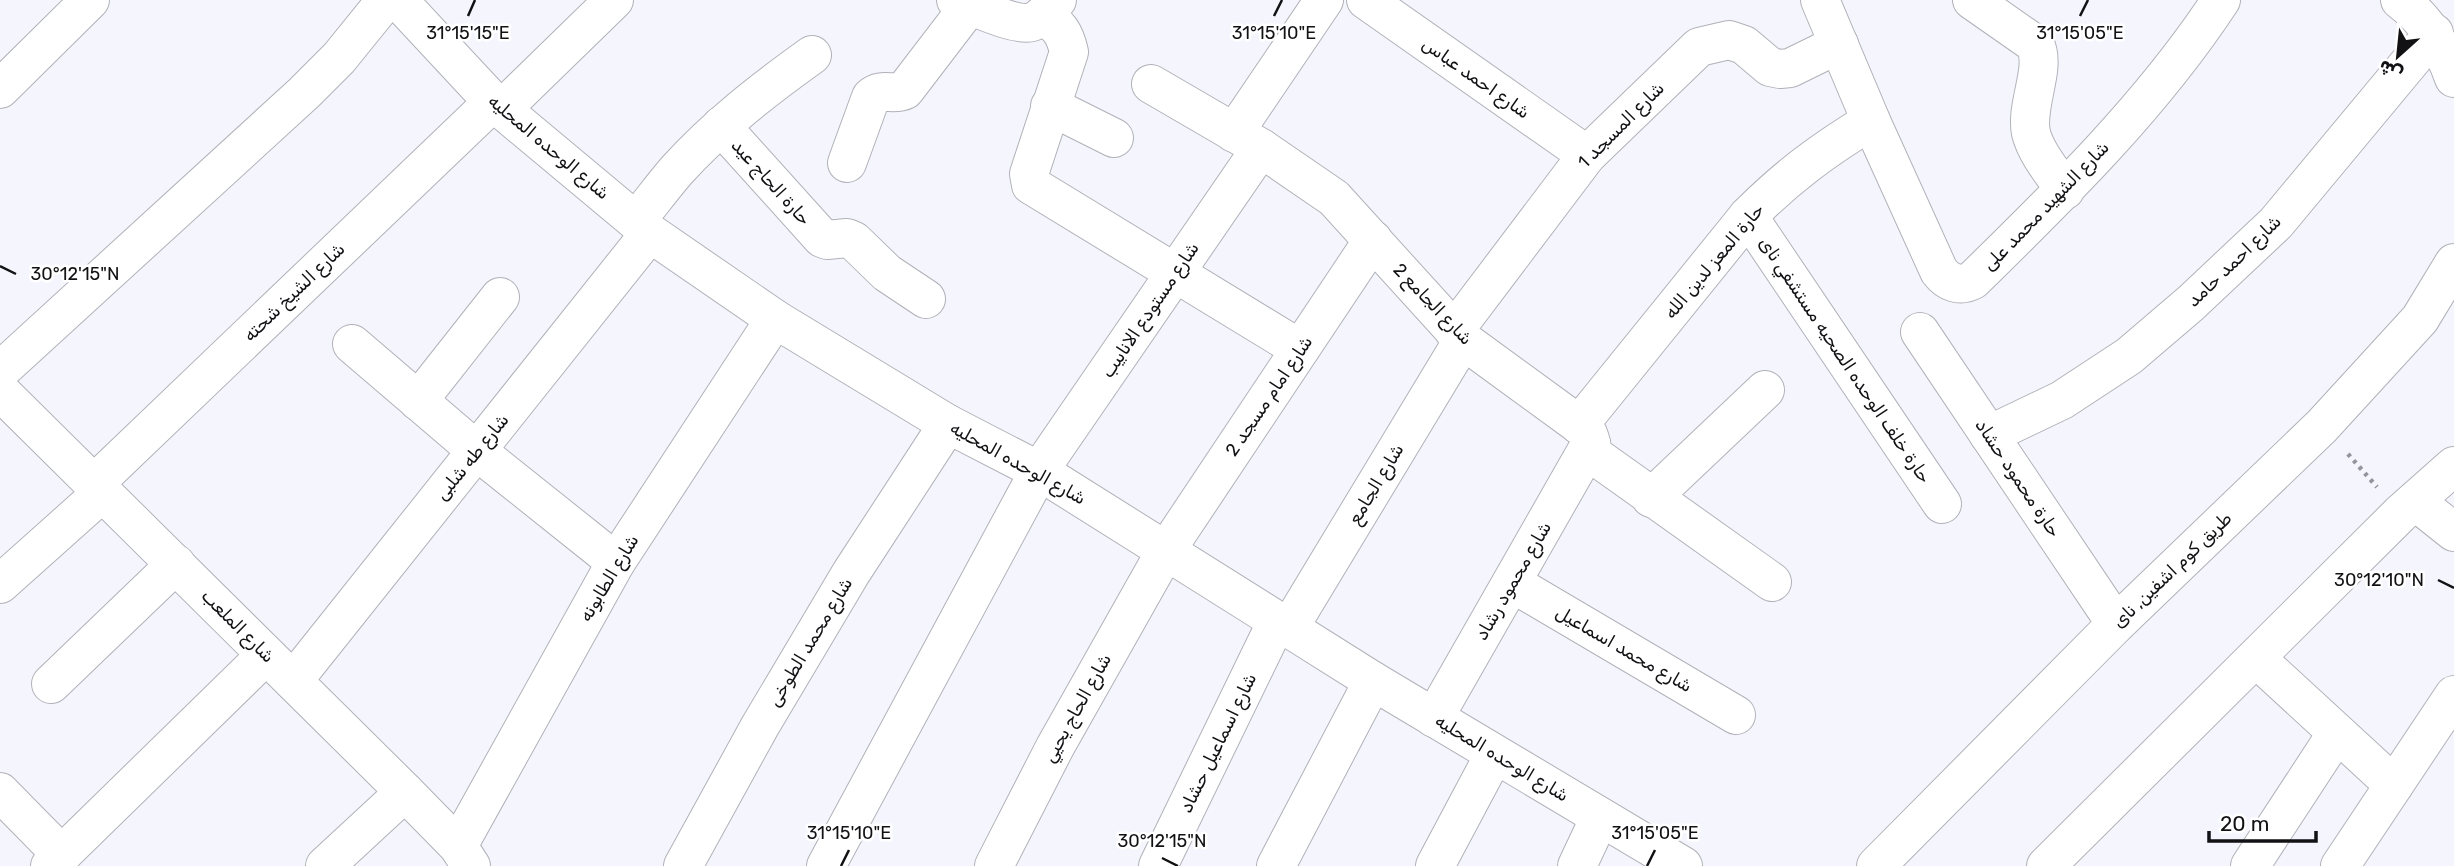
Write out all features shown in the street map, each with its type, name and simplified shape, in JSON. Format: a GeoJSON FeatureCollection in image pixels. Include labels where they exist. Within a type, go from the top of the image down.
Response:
{"type":"FeatureCollection","features":[{"type":"Feature","properties":{"kind":"street"},"geometry":{"type":"LineString","coordinates":[[0,89],[90,0]]}},
{"type":"Feature","properties":{"kind":"street","name":"شارع الشيخ شحته"},"geometry":{"type":"LineString","coordinates":[[0,584],[497,106],[614,0]]}},
{"type":"Feature","properties":{"kind":"street"},"geometry":{"type":"LineString","coordinates":[[1247,140],[1324,0]]}},
{"type":"Feature","properties":{"kind":"street","name":"شارع احمد عباس"},"geometry":{"type":"LineString","coordinates":[[1366,0],[1587,155]]}},
{"type":"Feature","properties":{"kind":"street","name":"شارع الشهيد محمد على"},"geometry":{"type":"LineString","coordinates":[[1820,0],[1939,271],[1958,284],[1973,280],[2065,190],[2140,107],[2221,0]]}},
{"type":"Feature","properties":{"kind":"street"},"geometry":{"type":"LineString","coordinates":[[1972,0],[2031,40],[2038,50],[2029,119],[2031,133],[2036,146],[2065,190]]}},
{"type":"Feature","properties":{"kind":"street"},"geometry":{"type":"LineString","coordinates":[[2400,0],[2434,33],[2454,78]]}},
{"type":"Feature","properties":{"kind":"street"},"geometry":{"type":"LineString","coordinates":[[847,163],[871,97],[878,92],[898,93],[905,90],[963,2],[1018,23],[1031,23],[1050,8],[1053,21],[1061,30],[1069,52],[1029,174],[1031,185],[1300,349]]}},
{"type":"Feature","properties":{"kind":"street"},"geometry":{"type":"LineString","coordinates":[[0,371],[304,93],[339,58],[376,5]]}},
{"type":"Feature","properties":{"kind":"street","name":"شارع الوحده المحليه"},"geometry":{"type":"LineString","coordinates":[[376,5],[643,227],[775,319],[948,424],[1039,471],[1373,681],[1683,866]]}},
{"type":"Feature","properties":{"kind":"street","name":"شارع احمد حامد"},"geometry":{"type":"LineString","coordinates":[[1990,435],[2062,400],[2129,356],[2191,303],[2276,223],[2434,33]]}},
{"type":"Feature","properties":{"kind":"street","name":"شارع المسجد 1"},"geometry":{"type":"LineString","coordinates":[[1458,335],[1587,155],[1699,47],[1729,40],[1744,45],[1761,62],[1780,69],[1790,68],[1839,44]]}},
{"type":"Feature","properties":{"kind":"street","name":"شارع طه شلبى"},"geometry":{"type":"LineString","coordinates":[[56,860],[279,668],[477,451],[643,227],[676,171],[721,126],[765,88],[812,55]]}},
{"type":"Feature","properties":{"kind":"street","name":"شارع الجامع 2"},"geometry":{"type":"LineString","coordinates":[[1151,84],[1247,140],[1334,198],[1458,335],[1585,434],[1595,456],[1772,582]]}},
{"type":"Feature","properties":{"kind":"street"},"geometry":{"type":"LineString","coordinates":[[1050,106],[1114,138]]}},
{"type":"Feature","properties":{"kind":"street","name":"حارة المعز لدين الله"},"geometry":{"type":"LineString","coordinates":[[1585,434],[1748,216],[1774,190],[1820,152],[1871,121]]}},
{"type":"Feature","properties":{"kind":"street","name":"حارة الحاج عيد"},"geometry":{"type":"LineString","coordinates":[[721,126],[822,238],[847,238],[854,241],[887,273],[926,299]]}},
{"type":"Feature","properties":{"kind":"street","name":"شارع مستودع الانابيب"},"geometry":{"type":"LineString","coordinates":[[825,866],[1039,471],[1175,274],[1247,140]]}},
{"type":"Feature","properties":{"kind":"street","name":"حارة خلف الوحده الصحيه مستشفي ناى"},"geometry":{"type":"LineString","coordinates":[[1748,216],[1942,504]]}},
{"type":"Feature","properties":{"kind":"street","name":"شارع امام مسجد 2"},"geometry":{"type":"LineString","coordinates":[[1165,552],[1373,240]]}},
{"type":"Feature","properties":{"kind":"street","name":"طريق كوم اشفين, ناى"},"geometry":{"type":"LineString","coordinates":[[1876,866],[2116,624],[2322,426],[2420,319],[2454,263]]}},
{"type":"Feature","properties":{"kind":"street"},"geometry":{"type":"LineString","coordinates":[[418,401],[500,297]]}},
{"type":"Feature","properties":{"kind":"street","name":"شارع الطابونه"},"geometry":{"type":"LineString","coordinates":[[464,856],[616,562],[775,319]]}},
{"type":"Feature","properties":{"kind":"street","name":"حارة محمود حشاد"},"geometry":{"type":"LineString","coordinates":[[1920,332],[2116,624]]}},
{"type":"Feature","properties":{"kind":"street","name":"شارع الجامع"},"geometry":{"type":"LineString","coordinates":[[1283,624],[1458,335]]}},
{"type":"Feature","properties":{"kind":"street"},"geometry":{"type":"LineString","coordinates":[[352,344],[477,451],[616,562]]}},
{"type":"Feature","properties":{"kind":"street"},"geometry":{"type":"LineString","coordinates":[[1651,498],[1765,390]]}},
{"type":"Feature","properties":{"kind":"street","name":"شارع الملعب"},"geometry":{"type":"LineString","coordinates":[[0,391],[405,792],[464,856]]}},
{"type":"Feature","properties":{"kind":"street","name":"شارع محمد الطوخى"},"geometry":{"type":"LineString","coordinates":[[683,866],[760,726],[851,573],[948,424]]}},
{"type":"Feature","properties":{"kind":"street","name":"شارع محمود رشاد"},"geometry":{"type":"LineString","coordinates":[[1434,718],[1512,583],[1585,434]]}},
{"type":"Feature","properties":{"kind":"street"},"geometry":{"type":"LineString","coordinates":[[2046,866],[2408,507],[2454,466]]}},
{"type":"Feature","properties":{"kind":"street"},"geometry":{"type":"LineString","coordinates":[[2408,507],[2454,532]]}},
{"type":"Feature","properties":{"kind":"street","name":"شارع الحاج يحيي"},"geometry":{"type":"LineString","coordinates":[[994,866],[1055,747],[1165,552]]}},
{"type":"Feature","properties":{"kind":"street"},"geometry":{"type":"LineString","coordinates":[[51,684],[176,564]]}},
{"type":"Feature","properties":{"kind":"street","name":"شارع محمد اسماعيل"},"geometry":{"type":"LineString","coordinates":[[1512,583],[1736,715]]}},
{"type":"Feature","properties":{"kind":"street","name":"شارع اسماعيل حشاد"},"geometry":{"type":"LineString","coordinates":[[1158,866],[1283,624]]}},
{"type":"Feature","properties":{"kind":"street"},"geometry":{"type":"LineString","coordinates":[[2256,658],[2394,785]]}},
{"type":"Feature","properties":{"kind":"street"},"geometry":{"type":"LineString","coordinates":[[1276,866],[1373,681]]}},
{"type":"Feature","properties":{"kind":"street"},"geometry":{"type":"LineString","coordinates":[[2340,866],[2454,695]]}},
{"type":"Feature","properties":{"kind":"street"},"geometry":{"type":"LineString","coordinates":[[2250,866],[2337,733]]}},
{"type":"Feature","properties":{"kind":"street"},"geometry":{"type":"LineString","coordinates":[[1435,866],[1494,755]]}},
{"type":"Feature","properties":{"kind":"street"},"geometry":{"type":"LineString","coordinates":[[0,792],[56,860]]}},
{"type":"Feature","properties":{"kind":"street"},"geometry":{"type":"LineString","coordinates":[[325,866],[405,792]]}},
{"type":"Feature","properties":{"kind":"street"},"geometry":{"type":"LineString","coordinates":[[1577,866],[1600,817]]}},
{"type":"Feature","properties":{"kind":"path"},"geometry":{"type":"LineString","coordinates":[[2322,426],[2408,507]]}}]}
